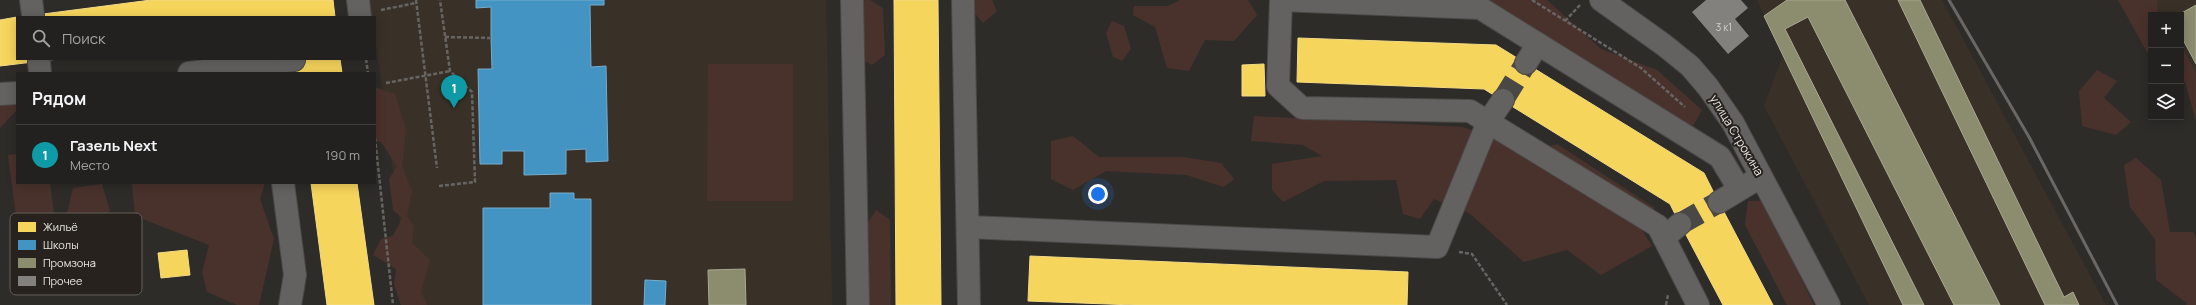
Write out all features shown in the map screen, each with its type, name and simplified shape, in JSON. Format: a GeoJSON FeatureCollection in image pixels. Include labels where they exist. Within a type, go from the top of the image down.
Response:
{"type":"FeatureCollection","features":[{"type":"Feature","properties":{"kind":"street"},"geometry":{"type":"LineString","coordinates":[[852,0],[858,305]]}},
{"type":"Feature","properties":{"kind":"street"},"geometry":{"type":"LineString","coordinates":[[963,0],[969,305]]}},
{"type":"Feature","properties":{"kind":"street"},"geometry":{"type":"LineString","coordinates":[[1272,0],[1480,8],[1720,157],[1739,189]]}},
{"type":"Feature","properties":{"kind":"street"},"geometry":{"type":"LineString","coordinates":[[1281,0],[1278,86],[1302,108],[1470,111],[1658,226],[1698,305]]}},
{"type":"Feature","properties":{"kind":"street","name":"улица Строкина"},"geometry":{"type":"LineString","coordinates":[[1601,0],[1664,45],[1690,66],[1708,87],[1733,123],[1830,305]]}},
{"type":"Feature","properties":{"kind":"street"},"geometry":{"type":"LineString","coordinates":[[1526,63],[1538,44]]}},
{"type":"Feature","properties":{"kind":"street"},"geometry":{"type":"LineString","coordinates":[[205,72],[268,68],[294,60]]}},
{"type":"Feature","properties":{"kind":"street"},"geometry":{"type":"LineString","coordinates":[[0,94],[16,93]]}},
{"type":"Feature","properties":{"kind":"street"},"geometry":{"type":"LineString","coordinates":[[968,227],[1437,247],[1488,122],[1503,100]]}},
{"type":"Feature","properties":{"kind":"street"},"geometry":{"type":"LineString","coordinates":[[1719,202],[1762,176]]}},
{"type":"Feature","properties":{"kind":"street"},"geometry":{"type":"LineString","coordinates":[[283,184],[295,275],[290,305]]}},
{"type":"Feature","properties":{"kind":"street"},"geometry":{"type":"LineString","coordinates":[[1664,238],[1680,224]]}},
{"type":"Feature","properties":{"kind":"path"},"geometry":{"type":"LineString","coordinates":[[439,186],[475,182],[472,92],[450,71],[440,0]]}},
{"type":"Feature","properties":{"kind":"path"},"geometry":{"type":"LineString","coordinates":[[1532,0],[1641,68],[1684,106],[1688,112]]}},
{"type":"Feature","properties":{"kind":"path"},"geometry":{"type":"LineString","coordinates":[[1565,21],[1584,0]]}},
{"type":"Feature","properties":{"kind":"path"},"geometry":{"type":"LineString","coordinates":[[364,9],[416,2],[437,168]]}},
{"type":"Feature","properties":{"kind":"path"},"geometry":{"type":"LineString","coordinates":[[445,37],[491,38]]}},
{"type":"Feature","properties":{"kind":"path"},"geometry":{"type":"LineString","coordinates":[[366,60],[368,72]]}},
{"type":"Feature","properties":{"kind":"path"},"geometry":{"type":"LineString","coordinates":[[386,83],[450,71]]}},
{"type":"Feature","properties":{"kind":"path"},"geometry":{"type":"LineString","coordinates":[[376,147],[393,305]]}},
{"type":"Feature","properties":{"kind":"path"},"geometry":{"type":"LineString","coordinates":[[1437,247],[1472,254],[1507,305]]}},
{"type":"Feature","properties":{"kind":"shaded area"},"geometry":{"type":"Polygon","coordinates":[[[370,0],[826,0],[832,305],[411,305],[376,43],[376,16],[372,16],[370,0]]]}},
{"type":"Feature","properties":{"kind":"shaded area"},"geometry":{"type":"Polygon","coordinates":[[[865,0],[870,0],[883,8],[885,55],[872,65],[859,57],[856,8],[865,0]]]}},
{"type":"Feature","properties":{"kind":"shaded area"},"geometry":{"type":"Polygon","coordinates":[[[974,0],[992,0],[997,11],[983,23],[973,11],[974,0]]]}},
{"type":"Feature","properties":{"kind":"shaded area"},"geometry":{"type":"Polygon","coordinates":[[[1180,0],[1248,0],[1257,15],[1234,41],[1205,40],[1189,71],[1167,68],[1155,27],[1133,15],[1134,6],[1168,6],[1180,0]]]}},
{"type":"Feature","properties":{"kind":"shaded area"},"geometry":{"type":"Polygon","coordinates":[[[1484,0],[1547,0],[1601,49],[1657,70],[1702,110],[1693,126],[1579,65],[1517,17],[1484,0]]]}},
{"type":"Feature","properties":{"kind":"shaded area"},"geometry":{"type":"Polygon","coordinates":[[[1757,0],[1942,0],[2106,305],[1869,305],[1764,106],[1783,55],[1757,0]]]}},
{"type":"Feature","properties":{"kind":"shaded area"},"geometry":{"type":"Polygon","coordinates":[[[2118,0],[2157,0],[2158,12],[2148,12],[2148,54],[2118,0]]]}},
{"type":"Feature","properties":{"kind":"shaded area"},"geometry":{"type":"Polygon","coordinates":[[[2153,0],[2196,0],[2196,81],[2184,59],[2184,12],[2159,12],[2153,0]]]}},
{"type":"Feature","properties":{"kind":"shaded area"},"geometry":{"type":"Polygon","coordinates":[[[1112,21],[1124,26],[1131,49],[1122,61],[1113,57],[1106,33],[1112,21]]]}},
{"type":"Feature","properties":{"kind":"shaded area"},"geometry":{"type":"Polygon","coordinates":[[[2184,51],[2196,73],[2196,121],[2185,82],[2184,51]]]}},
{"type":"Feature","properties":{"kind":"shaded area"},"geometry":{"type":"Polygon","coordinates":[[[708,64],[793,64],[793,201],[707,201],[708,64]]]}},
{"type":"Feature","properties":{"kind":"shaded area"},"geometry":{"type":"Polygon","coordinates":[[[2097,70],[2117,81],[2104,98],[2131,122],[2116,135],[2082,126],[2079,91],[2097,70]]]}},
{"type":"Feature","properties":{"kind":"shaded area"},"geometry":{"type":"Polygon","coordinates":[[[376,87],[395,94],[406,129],[402,166],[412,191],[407,216],[414,227],[412,243],[430,260],[421,292],[427,305],[401,305],[394,284],[396,269],[373,255],[381,239],[393,236],[402,218],[393,210],[389,179],[397,166],[381,142],[376,141],[376,87]]]}},
{"type":"Feature","properties":{"kind":"shaded area"},"geometry":{"type":"Polygon","coordinates":[[[16,95],[16,111],[0,128],[0,98],[16,95]]]}},
{"type":"Feature","properties":{"kind":"shaded area"},"geometry":{"type":"Polygon","coordinates":[[[1254,116],[1462,127],[1494,137],[1526,155],[1557,144],[1655,208],[1641,228],[1652,246],[1601,275],[1567,250],[1524,262],[1469,213],[1434,199],[1420,219],[1403,214],[1396,180],[1324,181],[1283,202],[1272,190],[1272,164],[1322,156],[1303,145],[1251,141],[1254,116]]]}},
{"type":"Feature","properties":{"kind":"shaded area"},"geometry":{"type":"Polygon","coordinates":[[[1073,136],[1099,157],[1183,157],[1221,163],[1234,179],[1224,187],[1186,175],[1106,171],[1073,190],[1051,179],[1051,141],[1073,136]]]}},
{"type":"Feature","properties":{"kind":"shaded area"},"geometry":{"type":"Polygon","coordinates":[[[16,154],[16,184],[50,184],[54,213],[16,213],[8,155],[16,154]]]}},
{"type":"Feature","properties":{"kind":"shaded area"},"geometry":{"type":"Polygon","coordinates":[[[2136,158],[2161,180],[2170,232],[2194,232],[2196,240],[2196,305],[2186,305],[2187,303],[2156,280],[2155,239],[2130,207],[2124,165],[2136,158]]]}},
{"type":"Feature","properties":{"kind":"shaded area"},"geometry":{"type":"Polygon","coordinates":[[[102,184],[110,211],[107,213],[67,213],[73,188],[102,184]]]}},
{"type":"Feature","properties":{"kind":"shaded area"},"geometry":{"type":"Polygon","coordinates":[[[132,184],[265,184],[260,199],[274,239],[259,305],[237,305],[207,292],[202,272],[209,245],[142,219],[142,213],[135,213],[132,184]]]}},
{"type":"Feature","properties":{"kind":"shaded area"},"geometry":{"type":"Polygon","coordinates":[[[1748,201],[1764,201],[1814,305],[1787,305],[1745,225],[1748,201]]]}},
{"type":"Feature","properties":{"kind":"shaded area"},"geometry":{"type":"Polygon","coordinates":[[[876,210],[890,220],[891,305],[866,305],[864,229],[876,210]]]}},
{"type":"Feature","properties":{"kind":"building: Жильё"},"geometry":{"type":"Polygon","coordinates":[[[151,0],[333,0],[335,16],[28,16],[151,0]]]}},
{"type":"Feature","properties":{"kind":"building: Жильё"},"geometry":{"type":"Polygon","coordinates":[[[894,0],[938,0],[941,305],[896,305],[894,0]]]}},
{"type":"Feature","properties":{"kind":"building: Жильё"},"geometry":{"type":"Polygon","coordinates":[[[16,17],[16,60],[50,60],[0,66],[0,20],[16,17]]]}},
{"type":"Feature","properties":{"kind":"building: Жильё"},"geometry":{"type":"Polygon","coordinates":[[[1298,38],[1496,45],[1704,173],[1714,193],[1675,214],[1670,204],[1484,89],[1297,82],[1298,38]]]}},
{"type":"Feature","properties":{"kind":"building: Жильё"},"geometry":{"type":"Polygon","coordinates":[[[294,60],[340,60],[342,72],[296,72],[294,60]]]}},
{"type":"Feature","properties":{"kind":"building: Жильё"},"geometry":{"type":"Polygon","coordinates":[[[1264,64],[1265,96],[1242,96],[1242,65],[1264,64]]]}},
{"type":"Feature","properties":{"kind":"building: Жильё"},"geometry":{"type":"Polygon","coordinates":[[[311,184],[357,184],[374,305],[327,305],[311,184]]]}},
{"type":"Feature","properties":{"kind":"building: Жильё"},"geometry":{"type":"Polygon","coordinates":[[[1714,193],[1773,305],[1723,305],[1675,214],[1714,193]]]}},
{"type":"Feature","properties":{"kind":"building: Жильё"},"geometry":{"type":"Polygon","coordinates":[[[187,250],[190,275],[161,278],[158,253],[187,250]]]}},
{"type":"Feature","properties":{"kind":"building: Жильё"},"geometry":{"type":"Polygon","coordinates":[[[1030,256],[1408,272],[1407,305],[1134,305],[1028,301],[1030,256]]]}},
{"type":"Feature","properties":{"kind":"building: Школы"},"geometry":{"type":"Polygon","coordinates":[[[476,0],[604,0],[604,5],[590,5],[591,67],[606,66],[608,161],[586,162],[586,149],[566,150],[566,174],[524,175],[524,151],[502,151],[502,164],[480,164],[478,69],[492,69],[491,7],[476,8],[476,0]]]}},
{"type":"Feature","properties":{"kind":"building: Школы"},"geometry":{"type":"Polygon","coordinates":[[[550,193],[574,193],[574,199],[591,199],[591,305],[483,305],[483,208],[550,208],[550,193]]]}},
{"type":"Feature","properties":{"kind":"building: Школы"},"geometry":{"type":"Polygon","coordinates":[[[645,280],[666,281],[665,305],[644,305],[645,280]]]}},
{"type":"Feature","properties":{"kind":"building: Промзона"},"geometry":{"type":"Polygon","coordinates":[[[1787,0],[1845,0],[2000,305],[1954,305],[1808,17],[1785,29],[1924,305],[1903,305],[1764,16],[1787,0]]]}},
{"type":"Feature","properties":{"kind":"building: Промзона"},"geometry":{"type":"Polygon","coordinates":[[[1898,0],[1920,0],[2064,297],[2073,292],[2079,305],[2045,305],[1898,0]]]}},
{"type":"Feature","properties":{"kind":"building: Промзона"},"geometry":{"type":"Polygon","coordinates":[[[2196,5],[2196,64],[2184,42],[2183,12],[2196,5]]]}},
{"type":"Feature","properties":{"kind":"building: Промзона"},"geometry":{"type":"Polygon","coordinates":[[[745,269],[746,305],[709,305],[708,270],[745,269]]]}},
{"type":"Feature","properties":{"kind":"building: Прочее"},"geometry":{"type":"Polygon","coordinates":[[[1706,0],[1741,0],[1748,8],[1735,19],[1749,36],[1728,54],[1692,12],[1706,0]]]}},
{"type":"Feature","properties":{"kind":"tunnel"},"geometry":{"type":"LineString","coordinates":[[1503,100],[1526,63]]}},
{"type":"Feature","properties":{"kind":"tunnel"},"geometry":{"type":"LineString","coordinates":[[1680,224],[1719,202]]}},
{"type":"Feature","properties":{"kind":"railway"},"geometry":{"type":"LineString","coordinates":[[1949,0],[2029,137],[2117,305]]}},
{"type":"Feature","properties":{"kind":"place","name":"Газель Next"},"geometry":{"type":"Point","coordinates":[454,108]}}]}
